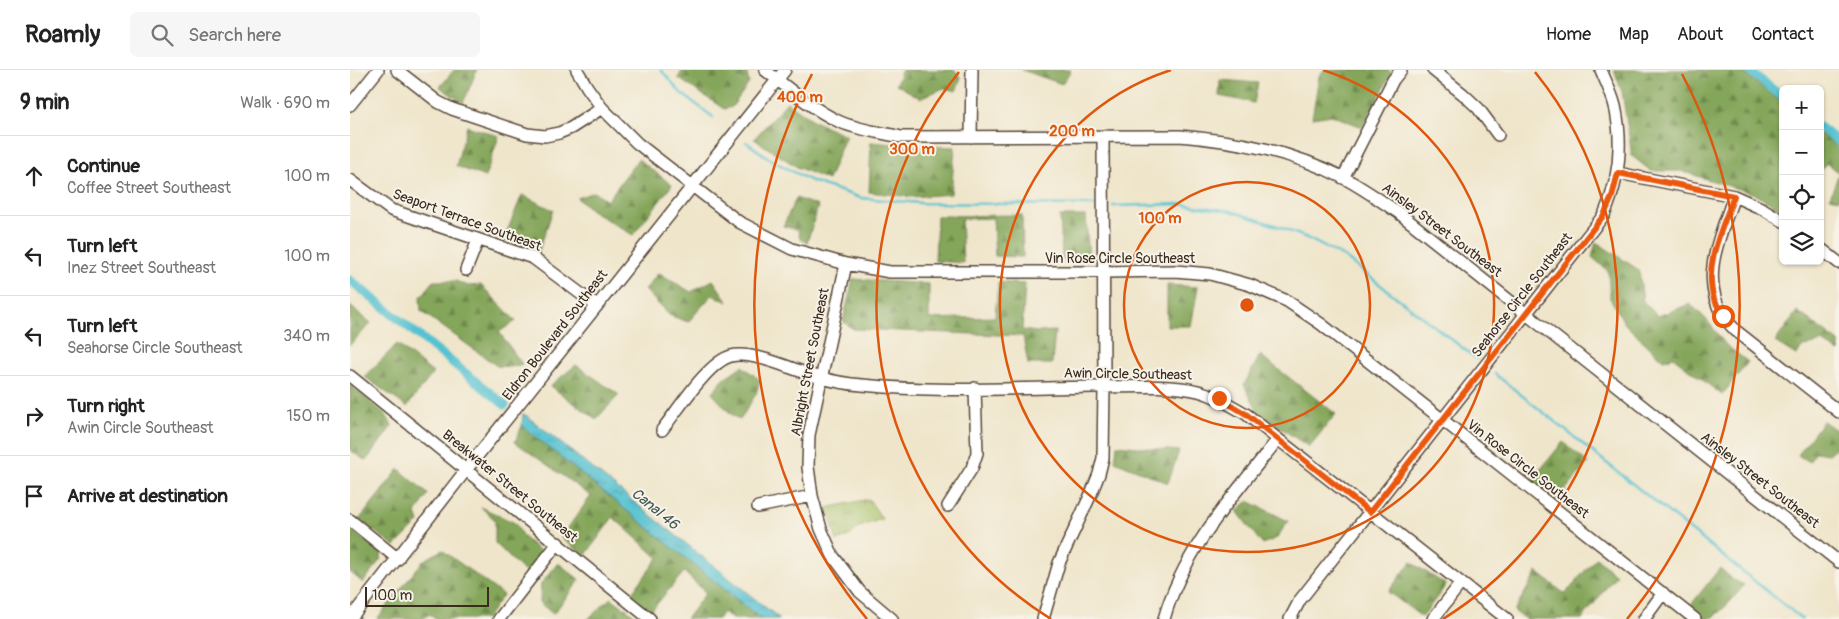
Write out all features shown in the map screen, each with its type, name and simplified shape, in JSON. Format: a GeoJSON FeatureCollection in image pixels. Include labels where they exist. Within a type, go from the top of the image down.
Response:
{"type":"FeatureCollection","features":[{"type":"Feature","properties":{"kind":"street"},"geometry":{"type":"LineString","coordinates":[[350,105],[378,70]]}},
{"type":"Feature","properties":{"kind":"street"},"geometry":{"type":"LineString","coordinates":[[396,70],[438,102],[452,109],[527,134],[544,136],[559,134],[602,108]]}},
{"type":"Feature","properties":{"kind":"street","name":"Vin Rose Circle Southeast"},"geometry":{"type":"LineString","coordinates":[[577,70],[602,108],[637,143],[739,222],[792,248],[846,264],[890,272],[1175,271],[1210,274],[1250,285],[1287,301],[1321,324],[1695,619]]}},
{"type":"Feature","properties":{"kind":"street","name":"Ainsley Street Southeast"},"geometry":{"type":"LineString","coordinates":[[765,70],[807,103],[838,121],[901,137],[1180,136],[1224,140],[1274,150],[1343,178],[1399,213],[1839,562]]}},
{"type":"Feature","properties":{"kind":"street","name":"Eldron Boulevard Southeast"},"geometry":{"type":"LineString","coordinates":[[350,619],[691,186],[785,70]]}},
{"type":"Feature","properties":{"kind":"street"},"geometry":{"type":"LineString","coordinates":[[971,137],[972,70]]}},
{"type":"Feature","properties":{"kind":"street"},"geometry":{"type":"LineString","coordinates":[[1343,178],[1393,80],[1400,70]]}},
{"type":"Feature","properties":{"kind":"street"},"geometry":{"type":"LineString","coordinates":[[1433,70],[1464,94],[1478,108],[1498,135]]}},
{"type":"Feature","properties":{"kind":"street","name":"Seahorse Circle Southeast"},"geometry":{"type":"LineString","coordinates":[[1370,512],[1604,215],[1612,197],[1618,173],[1619,133],[1615,105],[1601,70]]}},
{"type":"Feature","properties":{"kind":"street"},"geometry":{"type":"LineString","coordinates":[[1043,619],[1059,563],[1100,474],[1102,458],[1104,387],[1103,136]]}},
{"type":"Feature","properties":{"kind":"street"},"geometry":{"type":"LineString","coordinates":[[1618,173],[1734,196],[1763,209],[1781,220]]}},
{"type":"Feature","properties":{"kind":"street","name":"Seaport Terrace Southeast"},"geometry":{"type":"LineString","coordinates":[[350,180],[391,210],[533,258],[597,306]]}},
{"type":"Feature","properties":{"kind":"street"},"geometry":{"type":"LineString","coordinates":[[1734,196],[1714,254],[1711,276],[1714,298],[1723,316],[1735,330],[1839,412]]}},
{"type":"Feature","properties":{"kind":"street"},"geometry":{"type":"LineString","coordinates":[[466,270],[478,240]]}},
{"type":"Feature","properties":{"kind":"street"},"geometry":{"type":"LineString","coordinates":[[1824,251],[1839,263]]}},
{"type":"Feature","properties":{"kind":"street","name":"Albright Street Southeast"},"geometry":{"type":"LineString","coordinates":[[846,264],[809,435],[808,467],[812,496],[821,529],[833,556],[860,592],[892,619]]}},
{"type":"Feature","properties":{"kind":"street","name":"Awin Circle Southeast"},"geometry":{"type":"LineString","coordinates":[[662,430],[708,372],[719,361],[732,356],[749,355],[820,378],[860,385],[897,388],[1104,387],[1197,390],[1219,398],[1246,414],[1506,619]]}},
{"type":"Feature","properties":{"kind":"street","name":"Breakwater Street Southeast"},"geometry":{"type":"LineString","coordinates":[[350,376],[558,543],[647,618]]}},
{"type":"Feature","properties":{"kind":"street"},"geometry":{"type":"LineString","coordinates":[[948,506],[972,468],[976,453],[975,388]]}},
{"type":"Feature","properties":{"kind":"street"},"geometry":{"type":"LineString","coordinates":[[1164,619],[1168,603],[1191,556],[1208,529],[1278,439]]}},
{"type":"Feature","properties":{"kind":"street"},"geometry":{"type":"LineString","coordinates":[[758,507],[812,496]]}},
{"type":"Feature","properties":{"kind":"street"},"geometry":{"type":"LineString","coordinates":[[1290,619],[1300,600],[1370,512]]}},
{"type":"Feature","properties":{"kind":"street"},"geometry":{"type":"LineString","coordinates":[[350,520],[398,559]]}},
{"type":"Feature","properties":{"kind":"street"},"geometry":{"type":"LineString","coordinates":[[499,619],[558,543]]}},
{"type":"Feature","properties":{"kind":"street"},"geometry":{"type":"LineString","coordinates":[[1433,619],[1461,583]]}},
{"type":"Feature","properties":{"kind":"street"},"geometry":{"type":"LineString","coordinates":[[1644,619],[1663,593]]}},
{"type":"Feature","properties":{"kind":"green space"},"geometry":{"type":"Polygon","coordinates":[[[454,70],[477,70],[463,103],[440,87],[454,70]]]}},
{"type":"Feature","properties":{"kind":"green space"},"geometry":{"type":"Polygon","coordinates":[[[683,70],[746,70],[749,83],[732,107],[724,109],[678,78],[683,70]]]}},
{"type":"Feature","properties":{"kind":"green space"},"geometry":{"type":"Polygon","coordinates":[[[902,70],[955,70],[961,78],[956,91],[944,88],[920,98],[896,84],[902,70]]]}},
{"type":"Feature","properties":{"kind":"green space"},"geometry":{"type":"Polygon","coordinates":[[[1022,70],[1071,70],[1062,84],[1022,70]]]}},
{"type":"Feature","properties":{"kind":"green space"},"geometry":{"type":"Polygon","coordinates":[[[1324,70],[1388,70],[1392,73],[1362,127],[1332,115],[1312,118],[1319,76],[1324,70]]]}},
{"type":"Feature","properties":{"kind":"green space"},"geometry":{"type":"Polygon","coordinates":[[[1614,70],[1740,70],[1779,100],[1779,209],[1755,194],[1681,171],[1651,171],[1632,156],[1622,92],[1614,70]]]}},
{"type":"Feature","properties":{"kind":"green space"},"geometry":{"type":"Polygon","coordinates":[[[1220,80],[1258,83],[1254,103],[1219,96],[1220,80]]]}},
{"type":"Feature","properties":{"kind":"green space"},"geometry":{"type":"Polygon","coordinates":[[[787,102],[816,122],[846,135],[828,180],[797,167],[754,139],[787,102]]]}},
{"type":"Feature","properties":{"kind":"green space"},"geometry":{"type":"Polygon","coordinates":[[[467,126],[499,136],[485,177],[456,166],[467,126]]]}},
{"type":"Feature","properties":{"kind":"green space"},"geometry":{"type":"Polygon","coordinates":[[[1824,136],[1839,148],[1839,173],[1826,163],[1824,166],[1824,136]]]}},
{"type":"Feature","properties":{"kind":"green space"},"geometry":{"type":"Polygon","coordinates":[[[871,142],[955,147],[951,194],[911,197],[869,192],[871,142]]]}},
{"type":"Feature","properties":{"kind":"green space"},"geometry":{"type":"Polygon","coordinates":[[[638,159],[672,185],[633,235],[594,212],[577,198],[594,192],[607,201],[638,159]]]}},
{"type":"Feature","properties":{"kind":"green space"},"geometry":{"type":"Polygon","coordinates":[[[1839,173],[1839,199],[1830,197],[1839,173]]]}},
{"type":"Feature","properties":{"kind":"green space"},"geometry":{"type":"Polygon","coordinates":[[[522,195],[553,210],[538,253],[503,241],[522,195]]]}},
{"type":"Feature","properties":{"kind":"green space"},"geometry":{"type":"Polygon","coordinates":[[[796,198],[818,206],[807,243],[800,239],[798,230],[783,226],[796,198]]]}},
{"type":"Feature","properties":{"kind":"green space"},"geometry":{"type":"Polygon","coordinates":[[[1022,215],[1023,257],[995,256],[993,218],[961,219],[963,263],[935,261],[937,216],[1022,215]]]}},
{"type":"Feature","properties":{"kind":"green space"},"geometry":{"type":"Polygon","coordinates":[[[1060,216],[1086,216],[1089,260],[1062,261],[1060,216]]]}},
{"type":"Feature","properties":{"kind":"green space"},"geometry":{"type":"Polygon","coordinates":[[[1596,242],[1639,270],[1643,301],[1658,316],[1690,304],[1706,319],[1726,345],[1748,362],[1722,395],[1673,357],[1663,360],[1625,324],[1610,298],[1608,271],[1592,257],[1596,242]]]}},
{"type":"Feature","properties":{"kind":"green space"},"geometry":{"type":"Polygon","coordinates":[[[658,273],[691,292],[713,280],[728,302],[712,295],[688,322],[669,315],[645,290],[658,273]]]}},
{"type":"Feature","properties":{"kind":"green space"},"geometry":{"type":"Polygon","coordinates":[[[853,279],[929,284],[929,319],[995,317],[998,282],[1025,284],[1022,330],[1037,332],[1055,331],[1052,364],[1028,364],[1023,336],[853,329],[843,321],[853,279]]]}},
{"type":"Feature","properties":{"kind":"green space"},"geometry":{"type":"Polygon","coordinates":[[[434,281],[456,281],[468,286],[481,285],[516,321],[499,332],[522,364],[511,367],[497,366],[421,311],[420,298],[434,281]]]}},
{"type":"Feature","properties":{"kind":"green space"},"geometry":{"type":"Polygon","coordinates":[[[1167,285],[1198,287],[1191,326],[1167,326],[1167,285]]]}},
{"type":"Feature","properties":{"kind":"green space"},"geometry":{"type":"Polygon","coordinates":[[[350,306],[371,323],[350,345],[350,306]]]}},
{"type":"Feature","properties":{"kind":"green space"},"geometry":{"type":"Polygon","coordinates":[[[1797,311],[1839,342],[1839,352],[1822,342],[1803,347],[1796,355],[1775,342],[1797,311]]]}},
{"type":"Feature","properties":{"kind":"green space"},"geometry":{"type":"Polygon","coordinates":[[[397,344],[433,373],[407,407],[365,377],[397,344]]]}},
{"type":"Feature","properties":{"kind":"green space"},"geometry":{"type":"Polygon","coordinates":[[[1260,355],[1336,414],[1309,447],[1259,413],[1244,385],[1260,355]]]}},
{"type":"Feature","properties":{"kind":"green space"},"geometry":{"type":"Polygon","coordinates":[[[576,365],[619,395],[596,419],[550,386],[576,365]]]}},
{"type":"Feature","properties":{"kind":"green space"},"geometry":{"type":"Polygon","coordinates":[[[742,366],[760,380],[756,394],[740,420],[730,413],[712,393],[723,379],[742,366]]]}},
{"type":"Feature","properties":{"kind":"green space"},"geometry":{"type":"Polygon","coordinates":[[[350,385],[386,415],[392,426],[366,461],[350,450],[350,385]]]}},
{"type":"Feature","properties":{"kind":"green space"},"geometry":{"type":"Polygon","coordinates":[[[1823,421],[1839,432],[1839,445],[1828,454],[1816,452],[1809,462],[1798,455],[1823,421]]]}},
{"type":"Feature","properties":{"kind":"green space"},"geometry":{"type":"Polygon","coordinates":[[[522,426],[761,619],[733,619],[723,612],[718,619],[686,619],[706,593],[684,572],[651,611],[630,596],[658,558],[613,517],[585,556],[561,537],[591,496],[515,442],[522,426]]]}},
{"type":"Feature","properties":{"kind":"green space"},"geometry":{"type":"Polygon","coordinates":[[[1563,442],[1588,463],[1557,500],[1530,482],[1563,442]]]}},
{"type":"Feature","properties":{"kind":"green space"},"geometry":{"type":"Polygon","coordinates":[[[1117,445],[1179,451],[1168,483],[1115,461],[1117,445]]]}},
{"type":"Feature","properties":{"kind":"green space"},"geometry":{"type":"Polygon","coordinates":[[[399,469],[428,494],[416,513],[419,522],[395,546],[359,520],[399,469]]]}},
{"type":"Feature","properties":{"kind":"green space"},"geometry":{"type":"Polygon","coordinates":[[[869,499],[882,519],[859,527],[851,535],[837,541],[827,508],[869,499]]]}},
{"type":"Feature","properties":{"kind":"green space"},"geometry":{"type":"Polygon","coordinates":[[[1248,501],[1288,521],[1277,538],[1262,544],[1237,511],[1248,501]]]}},
{"type":"Feature","properties":{"kind":"green space"},"geometry":{"type":"Polygon","coordinates":[[[481,507],[515,523],[523,537],[541,552],[528,574],[495,543],[495,520],[481,507]]]}},
{"type":"Feature","properties":{"kind":"green space"},"geometry":{"type":"Polygon","coordinates":[[[353,531],[382,554],[380,560],[363,583],[350,572],[350,534],[353,531]]]}},
{"type":"Feature","properties":{"kind":"green space"},"geometry":{"type":"Polygon","coordinates":[[[442,550],[503,595],[486,619],[435,619],[429,614],[424,619],[377,619],[423,561],[442,550]]]}},
{"type":"Feature","properties":{"kind":"green space"},"geometry":{"type":"Polygon","coordinates":[[[1596,558],[1616,575],[1582,619],[1525,619],[1514,611],[1537,572],[1565,594],[1596,558]]]}},
{"type":"Feature","properties":{"kind":"green space"},"geometry":{"type":"Polygon","coordinates":[[[1411,562],[1446,585],[1422,617],[1388,592],[1411,562]]]}},
{"type":"Feature","properties":{"kind":"green space"},"geometry":{"type":"Polygon","coordinates":[[[558,563],[580,580],[553,614],[540,603],[541,584],[558,563]]]}},
{"type":"Feature","properties":{"kind":"green space"},"geometry":{"type":"Polygon","coordinates":[[[1720,568],[1732,579],[1744,585],[1716,615],[1706,619],[1690,606],[1720,568]]]}},
{"type":"Feature","properties":{"kind":"green space"},"geometry":{"type":"Polygon","coordinates":[[[611,598],[633,614],[633,619],[588,619],[611,598]]]}},
{"type":"Feature","properties":{"kind":"water"},"geometry":{"type":"Polygon","coordinates":[[[523,414],[780,619],[761,619],[522,426],[523,414]]]}},
{"type":"Feature","properties":{"kind":"waterway"},"geometry":{"type":"LineString","coordinates":[[661,70],[681,93],[713,117]]}},
{"type":"Feature","properties":{"kind":"waterway"},"geometry":{"type":"LineString","coordinates":[[1748,70],[1779,94]]}},
{"type":"Feature","properties":{"kind":"waterway"},"geometry":{"type":"LineString","coordinates":[[1824,130],[1839,142]]}},
{"type":"Feature","properties":{"kind":"waterway"},"geometry":{"type":"LineString","coordinates":[[746,142],[773,161],[811,181],[861,198],[921,203],[1095,205]]}},
{"type":"Feature","properties":{"kind":"waterway"},"geometry":{"type":"LineString","coordinates":[[1113,206],[1180,204],[1231,211],[1307,238],[1344,257],[1477,359]]}},
{"type":"Feature","properties":{"kind":"waterway","name":"Canal 46"},"geometry":{"type":"LineString","coordinates":[[350,280],[505,405]]}},
{"type":"Feature","properties":{"kind":"waterway"},"geometry":{"type":"LineString","coordinates":[[1495,374],[1802,619]]}},
{"type":"Feature","properties":{"kind":"route"},"geometry":{"type":"LineString","coordinates":[[1219,398],[1246,414],[1370,512],[1604,215],[1612,197],[1618,173],[1734,196],[1714,254],[1711,276],[1714,298],[1723,316]]}}]}
